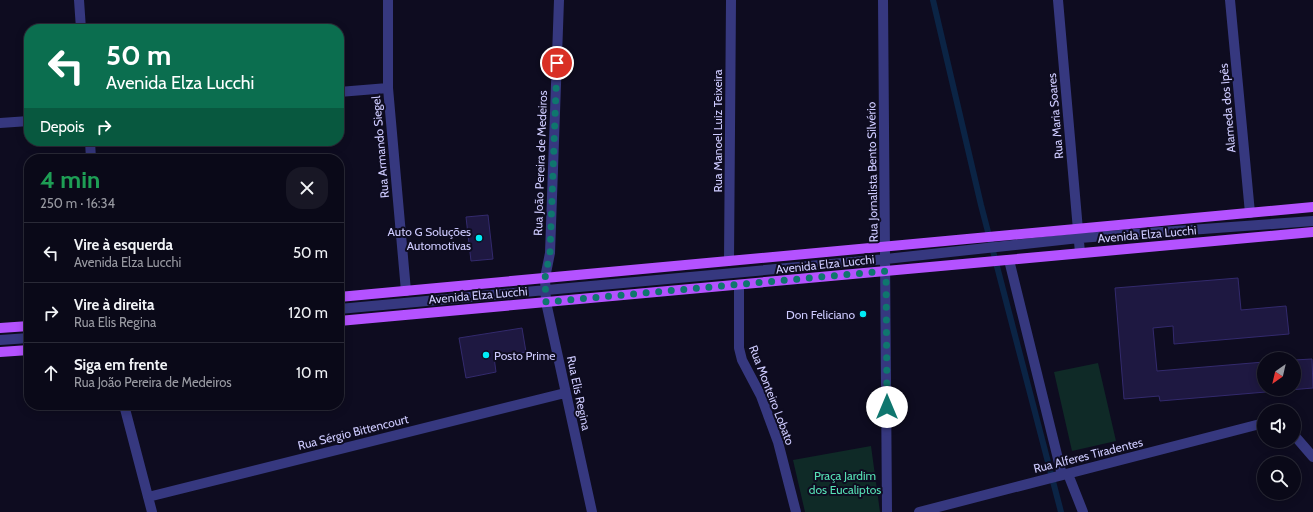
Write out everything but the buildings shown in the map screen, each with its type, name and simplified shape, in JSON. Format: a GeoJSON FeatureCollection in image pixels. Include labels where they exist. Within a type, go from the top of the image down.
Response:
{"type":"FeatureCollection","features":[{"type":"Feature","properties":{"kind":"main road","name":"Avenida Elza Lucchi"},"geometry":{"type":"LineString","coordinates":[[344,297],[973,239],[1002,241],[1250,213],[1313,208]]}},
{"type":"Feature","properties":{"kind":"main road","name":"Avenida Elza Lucchi"},"geometry":{"type":"LineString","coordinates":[[344,321],[739,286],[981,262],[1313,232]]}},
{"type":"Feature","properties":{"kind":"main road"},"geometry":{"type":"LineString","coordinates":[[0,328],[24,326]]}},
{"type":"Feature","properties":{"kind":"main road"},"geometry":{"type":"LineString","coordinates":[[0,352],[24,350]]}},
{"type":"Feature","properties":{"kind":"street"},"geometry":{"type":"LineString","coordinates":[[79,0],[81,24]]}},
{"type":"Feature","properties":{"kind":"street","name":"Rua Armando Siegel"},"geometry":{"type":"LineString","coordinates":[[388,0],[388,88],[406,291]]}},
{"type":"Feature","properties":{"kind":"street","name":"Rua João Pereira de Medeiros"},"geometry":{"type":"LineString","coordinates":[[545,278],[550,253],[559,0]]}},
{"type":"Feature","properties":{"kind":"street","name":"Rua Manoel Luiz Teixeira"},"geometry":{"type":"LineString","coordinates":[[729,261],[730,0]]}},
{"type":"Feature","properties":{"kind":"street","name":"Rua Jornalista Bento Silvério"},"geometry":{"type":"LineString","coordinates":[[883,0],[888,512]]}},
{"type":"Feature","properties":{"kind":"street","name":"Rua Maria Soares"},"geometry":{"type":"LineString","coordinates":[[1058,0],[1080,253]]}},
{"type":"Feature","properties":{"kind":"street","name":"Alameda dos Ipês"},"geometry":{"type":"LineString","coordinates":[[1230,0],[1250,213]]}},
{"type":"Feature","properties":{"kind":"street"},"geometry":{"type":"LineString","coordinates":[[344,92],[388,88]]}},
{"type":"Feature","properties":{"kind":"street"},"geometry":{"type":"LineString","coordinates":[[0,123],[24,121]]}},
{"type":"Feature","properties":{"kind":"street"},"geometry":{"type":"LineString","coordinates":[[1079,233],[1313,221]]}},
{"type":"Feature","properties":{"kind":"street"},"geometry":{"type":"LineString","coordinates":[[344,309],[886,259],[976,249],[1002,241]]}},
{"type":"Feature","properties":{"kind":"street"},"geometry":{"type":"LineString","coordinates":[[1008,260],[1063,475],[1083,512]]}},
{"type":"Feature","properties":{"kind":"street","name":"Rua Elis Regina"},"geometry":{"type":"LineString","coordinates":[[545,278],[546,302],[592,512]]}},
{"type":"Feature","properties":{"kind":"street","name":"Rua Monteiro Lobato"},"geometry":{"type":"LineString","coordinates":[[739,286],[739,348],[742,360],[761,396],[778,442],[796,512]]}},
{"type":"Feature","properties":{"kind":"street"},"geometry":{"type":"LineString","coordinates":[[0,340],[24,338]]}},
{"type":"Feature","properties":{"kind":"street","name":"Rua Sérgio Bittencourt"},"geometry":{"type":"LineString","coordinates":[[148,497],[565,393]]}},
{"type":"Feature","properties":{"kind":"street"},"geometry":{"type":"LineString","coordinates":[[125,410],[152,512]]}},
{"type":"Feature","properties":{"kind":"street","name":"Rua Alferes Tiradentes"},"geometry":{"type":"LineString","coordinates":[[919,512],[1257,425]]}},
{"type":"Feature","properties":{"kind":"street"},"geometry":{"type":"LineString","coordinates":[[1301,443],[1313,457]]}},
{"type":"Feature","properties":{"kind":"green space"},"geometry":{"type":"Polygon","coordinates":[[[1098,363],[1116,441],[1072,451],[1054,372],[1098,363]]]}},
{"type":"Feature","properties":{"kind":"green space","name":"Praça Jardim dos Eucaliptos"},"geometry":{"type":"Polygon","coordinates":[[[871,446],[880,512],[805,512],[793,460],[871,446]]]}},
{"type":"Feature","properties":{"kind":"waterway"},"geometry":{"type":"LineString","coordinates":[[933,0],[981,205],[1061,512]]}},
{"type":"Feature","properties":{"kind":"place","name":"Auto G Soluções Automotivas"},"geometry":{"type":"Point","coordinates":[479,238]}},
{"type":"Feature","properties":{"kind":"place","name":"Don Feliciano"},"geometry":{"type":"Point","coordinates":[863,314]}},
{"type":"Feature","properties":{"kind":"place","name":"Posto Prime"},"geometry":{"type":"Point","coordinates":[486,355]}},
{"type":"Feature","properties":{"kind":"route"},"geometry":{"type":"LineString","coordinates":[[557,63],[550,253],[545,278],[546,302],[739,286],[886,271],[887,407]]}}]}
